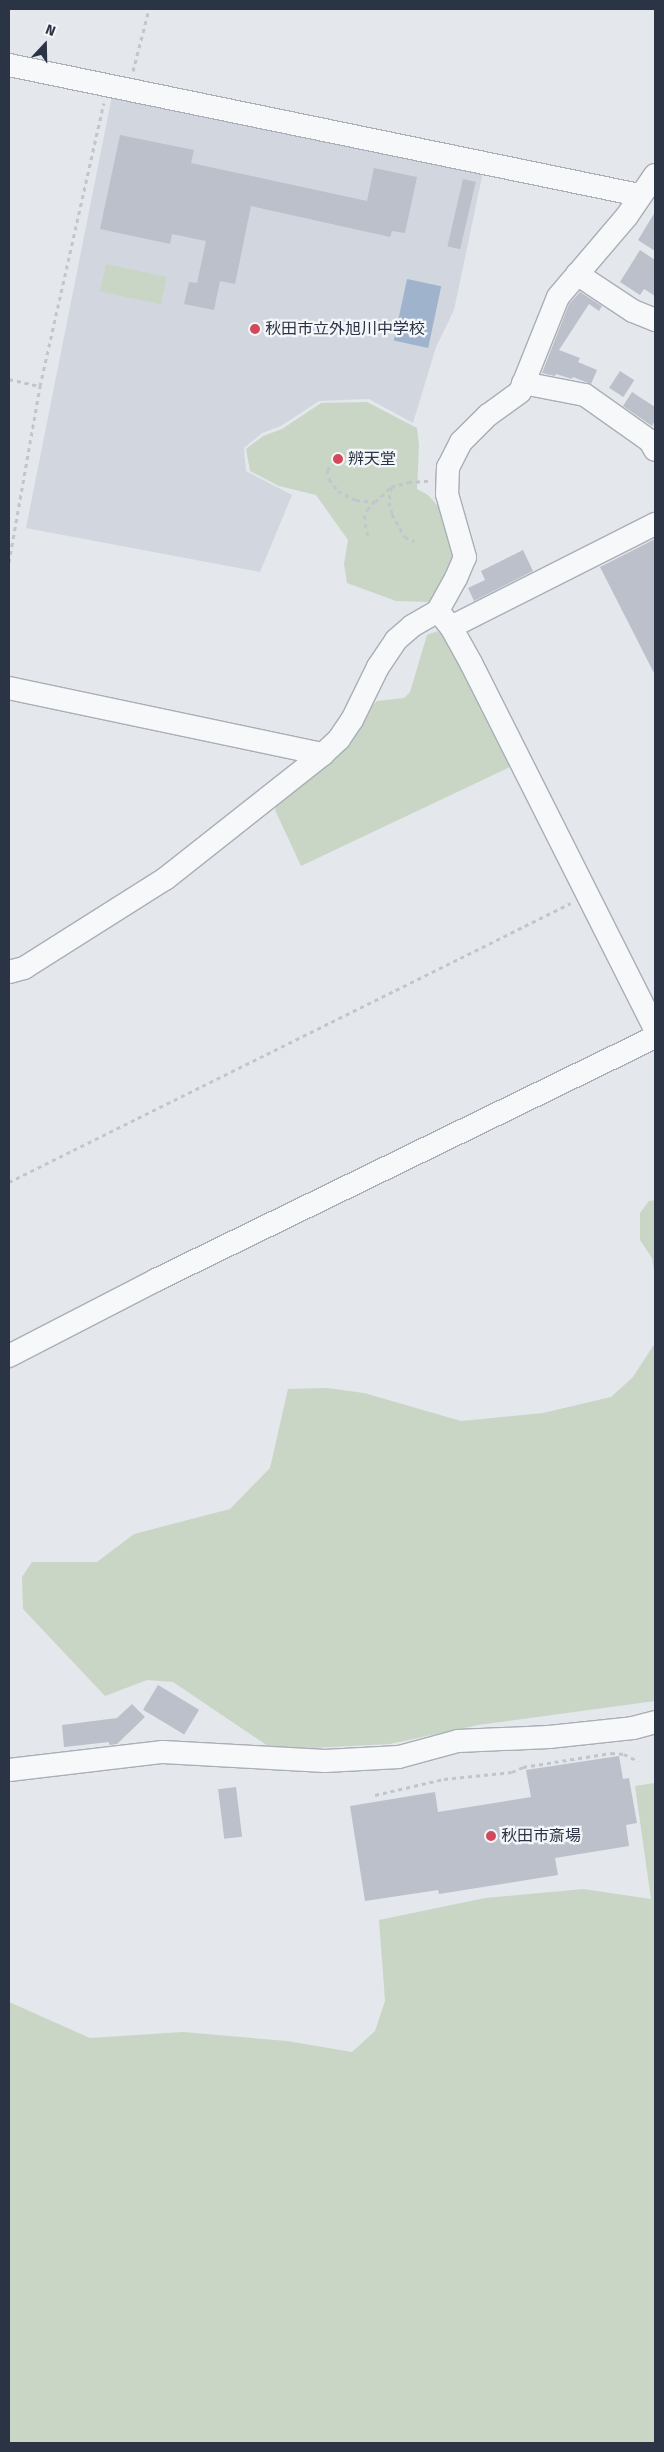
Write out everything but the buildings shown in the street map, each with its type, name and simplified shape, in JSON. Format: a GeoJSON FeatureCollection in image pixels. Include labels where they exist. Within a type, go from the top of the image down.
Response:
{"type":"FeatureCollection","features":[{"type":"Feature","properties":{"kind":"street"},"geometry":{"type":"LineString","coordinates":[[9,65],[639,195]]}},
{"type":"Feature","properties":{"kind":"street"},"geometry":{"type":"LineString","coordinates":[[655,175],[639,195],[626,216],[558,297],[520,392],[488,415],[461,442],[448,467],[447,494],[465,557],[456,578],[444,619],[472,663],[655,1029]]}},
{"type":"Feature","properties":{"kind":"street"},"geometry":{"type":"LineString","coordinates":[[577,274],[633,311],[655,320]]}},
{"type":"Feature","properties":{"kind":"street"},"geometry":{"type":"LineString","coordinates":[[523,383],[585,395],[650,441],[655,450]]}},
{"type":"Feature","properties":{"kind":"street"},"geometry":{"type":"LineString","coordinates":[[9,972],[24,968],[164,879],[323,754],[339,739],[352,720],[378,667],[396,640],[412,626],[444,619],[655,524]]}},
{"type":"Feature","properties":{"kind":"street"},"geometry":{"type":"LineString","coordinates":[[9,688],[323,754]]}},
{"type":"Feature","properties":{"kind":"street"},"geometry":{"type":"LineString","coordinates":[[9,1356],[164,1276],[655,1037]]}},
{"type":"Feature","properties":{"kind":"street"},"geometry":{"type":"LineString","coordinates":[[9,1770],[163,1752],[325,1761],[399,1757],[458,1741],[549,1737],[633,1728],[655,1722]]}},
{"type":"Feature","properties":{"kind":"path"},"geometry":{"type":"LineString","coordinates":[[9,562],[40,386],[118,87],[149,9]]}},
{"type":"Feature","properties":{"kind":"path"},"geometry":{"type":"LineString","coordinates":[[9,379],[40,386]]}},
{"type":"Feature","properties":{"kind":"path"},"geometry":{"type":"LineString","coordinates":[[336,462],[327,470],[329,479],[338,492],[356,500],[375,502]]}},
{"type":"Feature","properties":{"kind":"path"},"geometry":{"type":"LineString","coordinates":[[368,535],[364,520],[367,510],[391,487],[408,482],[447,480]]}},
{"type":"Feature","properties":{"kind":"path"},"geometry":{"type":"LineString","coordinates":[[391,487],[389,502],[392,514],[406,537],[414,541]]}},
{"type":"Feature","properties":{"kind":"path"},"geometry":{"type":"LineString","coordinates":[[9,1182],[587,895]]}},
{"type":"Feature","properties":{"kind":"path"},"geometry":{"type":"LineString","coordinates":[[375,1795],[444,1779],[512,1772],[523,1767],[611,1753],[624,1754],[638,1761]]}},
{"type":"Feature","properties":{"kind":"shaded area","name":"秋田市立外旭川中学校"},"geometry":{"type":"Polygon","coordinates":[[[112,96],[483,172],[454,310],[436,347],[413,423],[369,399],[319,401],[281,426],[262,433],[244,448],[246,471],[292,495],[260,572],[26,528],[112,96]]]}},
{"type":"Feature","properties":{"kind":"green space"},"geometry":{"type":"Polygon","coordinates":[[[106,264],[167,277],[161,304],[100,291],[106,264]]]}},
{"type":"Feature","properties":{"kind":"green space"},"geometry":{"type":"Polygon","coordinates":[[[367,402],[417,428],[419,445],[417,489],[428,495],[446,515],[456,556],[430,602],[396,601],[347,583],[344,564],[348,540],[316,495],[279,486],[250,471],[246,449],[263,436],[282,429],[321,403],[367,402]]]}},
{"type":"Feature","properties":{"kind":"green space"},"geometry":{"type":"Polygon","coordinates":[[[438,631],[448,637],[512,766],[301,866],[275,810],[278,802],[377,701],[404,698],[410,692],[427,635],[438,631]]]}},
{"type":"Feature","properties":{"kind":"green space"},"geometry":{"type":"Polygon","coordinates":[[[655,1200],[655,1276],[652,1258],[640,1240],[640,1213],[649,1201],[655,1200]]]}},
{"type":"Feature","properties":{"kind":"green space"},"geometry":{"type":"Polygon","coordinates":[[[655,1343],[655,1701],[478,1725],[390,1744],[274,1750],[173,1682],[147,1680],[105,1696],[23,1609],[22,1577],[32,1562],[97,1562],[134,1534],[230,1509],[270,1468],[288,1389],[327,1388],[364,1393],[461,1421],[543,1413],[611,1397],[633,1377],[655,1343]]]}},
{"type":"Feature","properties":{"kind":"green space"},"geometry":{"type":"Polygon","coordinates":[[[655,1783],[655,2443],[9,2443],[9,2002],[90,2038],[183,2032],[287,2041],[352,2052],[375,2031],[385,2001],[379,1920],[485,1898],[583,1889],[651,1899],[635,1786],[655,1783]]]}},
{"type":"Feature","properties":{"kind":"water"},"geometry":{"type":"Polygon","coordinates":[[[407,279],[441,286],[428,348],[394,341],[407,279]]]}},
{"type":"Feature","properties":{"kind":"place","name":"秋田市立外旭川中学校"},"geometry":{"type":"Point","coordinates":[255,329]}},
{"type":"Feature","properties":{"kind":"place","name":"辨天堂"},"geometry":{"type":"Point","coordinates":[338,459]}},
{"type":"Feature","properties":{"kind":"place","name":"秋田市斎場"},"geometry":{"type":"Point","coordinates":[491,1836]}}]}
